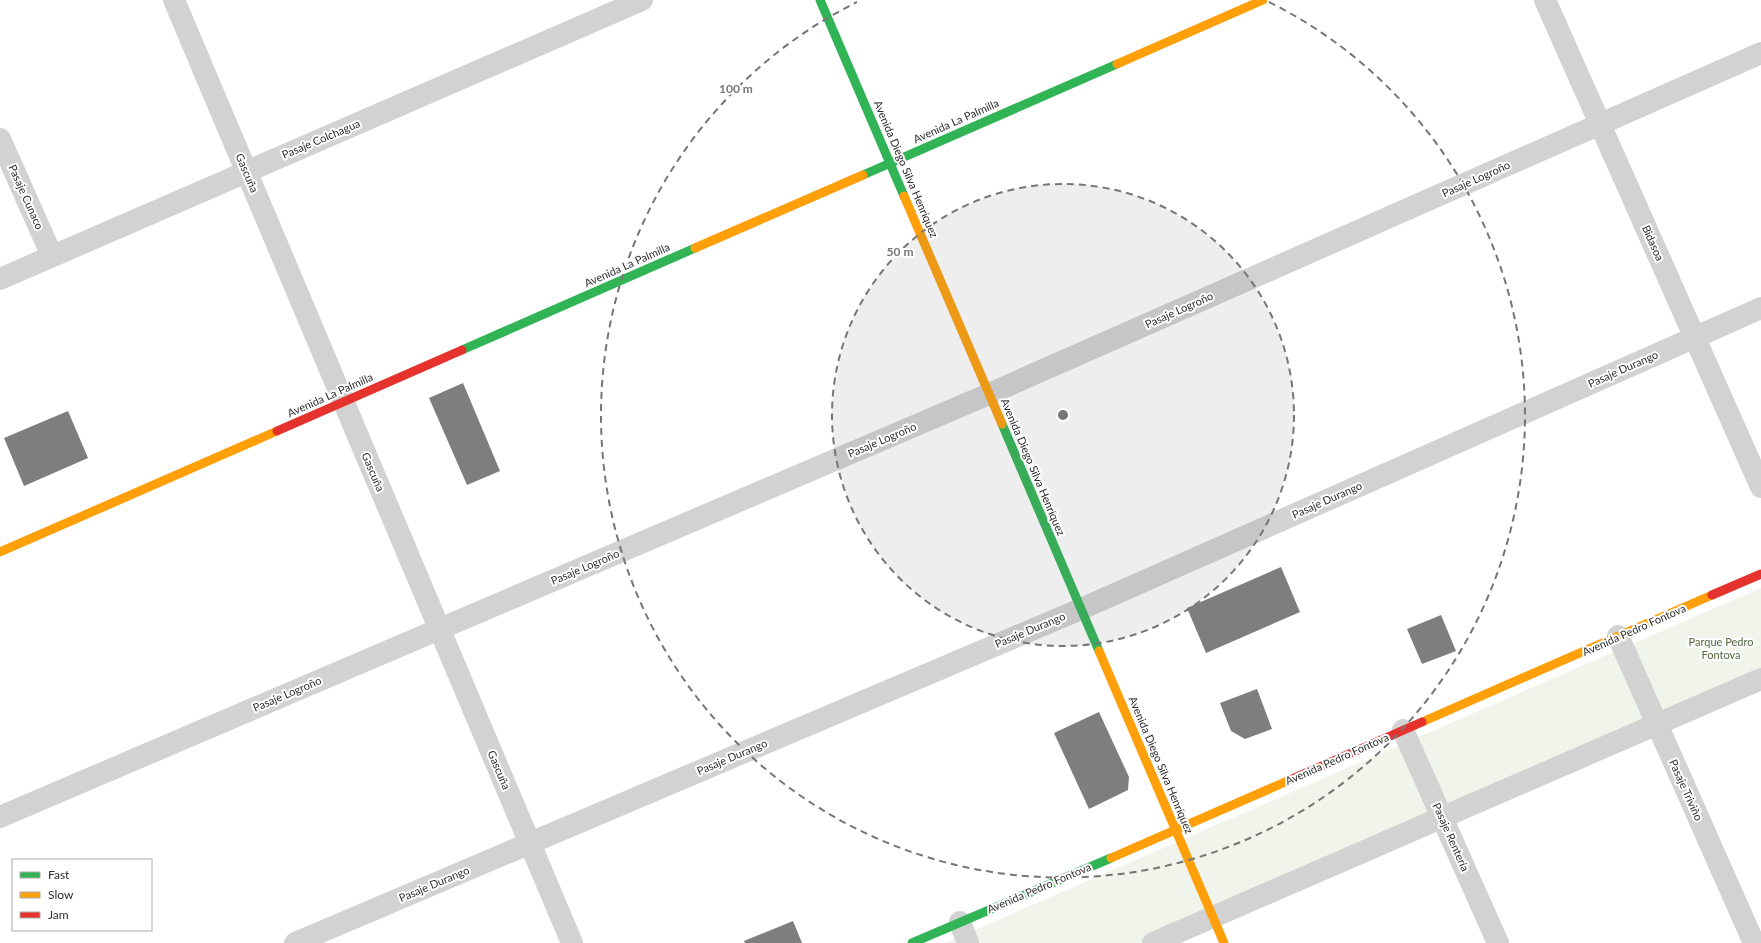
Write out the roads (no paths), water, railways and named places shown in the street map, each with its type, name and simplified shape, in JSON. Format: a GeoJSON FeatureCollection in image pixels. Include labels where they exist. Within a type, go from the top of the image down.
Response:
{"type":"FeatureCollection","features":[{"type":"Feature","properties":{"kind":"main road","name":"Avenida Diego Silva Henríquez"},"geometry":{"type":"LineString","coordinates":[[820,0],[1224,943]]}},
{"type":"Feature","properties":{"kind":"main road","name":"Avenida La Palmilla"},"geometry":{"type":"LineString","coordinates":[[0,552],[1263,0]]}},
{"type":"Feature","properties":{"kind":"main road","name":"Avenida Pedro Fontova"},"geometry":{"type":"LineString","coordinates":[[912,943],[1761,574]]}},
{"type":"Feature","properties":{"kind":"street","name":"Gascuña"},"geometry":{"type":"LineString","coordinates":[[174,0],[572,943]]}},
{"type":"Feature","properties":{"kind":"street","name":"Pasaje Colchagua"},"geometry":{"type":"LineString","coordinates":[[0,279],[642,0]]}},
{"type":"Feature","properties":{"kind":"street","name":"Bidasoa"},"geometry":{"type":"LineString","coordinates":[[1546,0],[1761,487]]}},
{"type":"Feature","properties":{"kind":"street","name":"Pasaje Logroño"},"geometry":{"type":"LineString","coordinates":[[0,817],[989,394],[1761,53]]}},
{"type":"Feature","properties":{"kind":"street","name":"Pasaje Cunaco"},"geometry":{"type":"LineString","coordinates":[[0,139],[52,256]]}},
{"type":"Feature","properties":{"kind":"street","name":"Pasaje Durango"},"geometry":{"type":"LineString","coordinates":[[295,943],[1081,609],[1761,308]]}},
{"type":"Feature","properties":{"kind":"street","name":"Pasaje Triviño"},"geometry":{"type":"LineString","coordinates":[[1618,636],[1754,943]]}},
{"type":"Feature","properties":{"kind":"street"},"geometry":{"type":"LineString","coordinates":[[1153,943],[1761,679]]}},
{"type":"Feature","properties":{"kind":"street","name":"Pasaje Rentería"},"geometry":{"type":"LineString","coordinates":[[1403,730],[1498,943]]}},
{"type":"Feature","properties":{"kind":"street"},"geometry":{"type":"LineString","coordinates":[[960,922],[968,943]]}},
{"type":"Feature","properties":{"kind":"park label","name":"Parque Pedro Fontova"},"geometry":{"type":"Point","coordinates":[1721,648]}}]}
